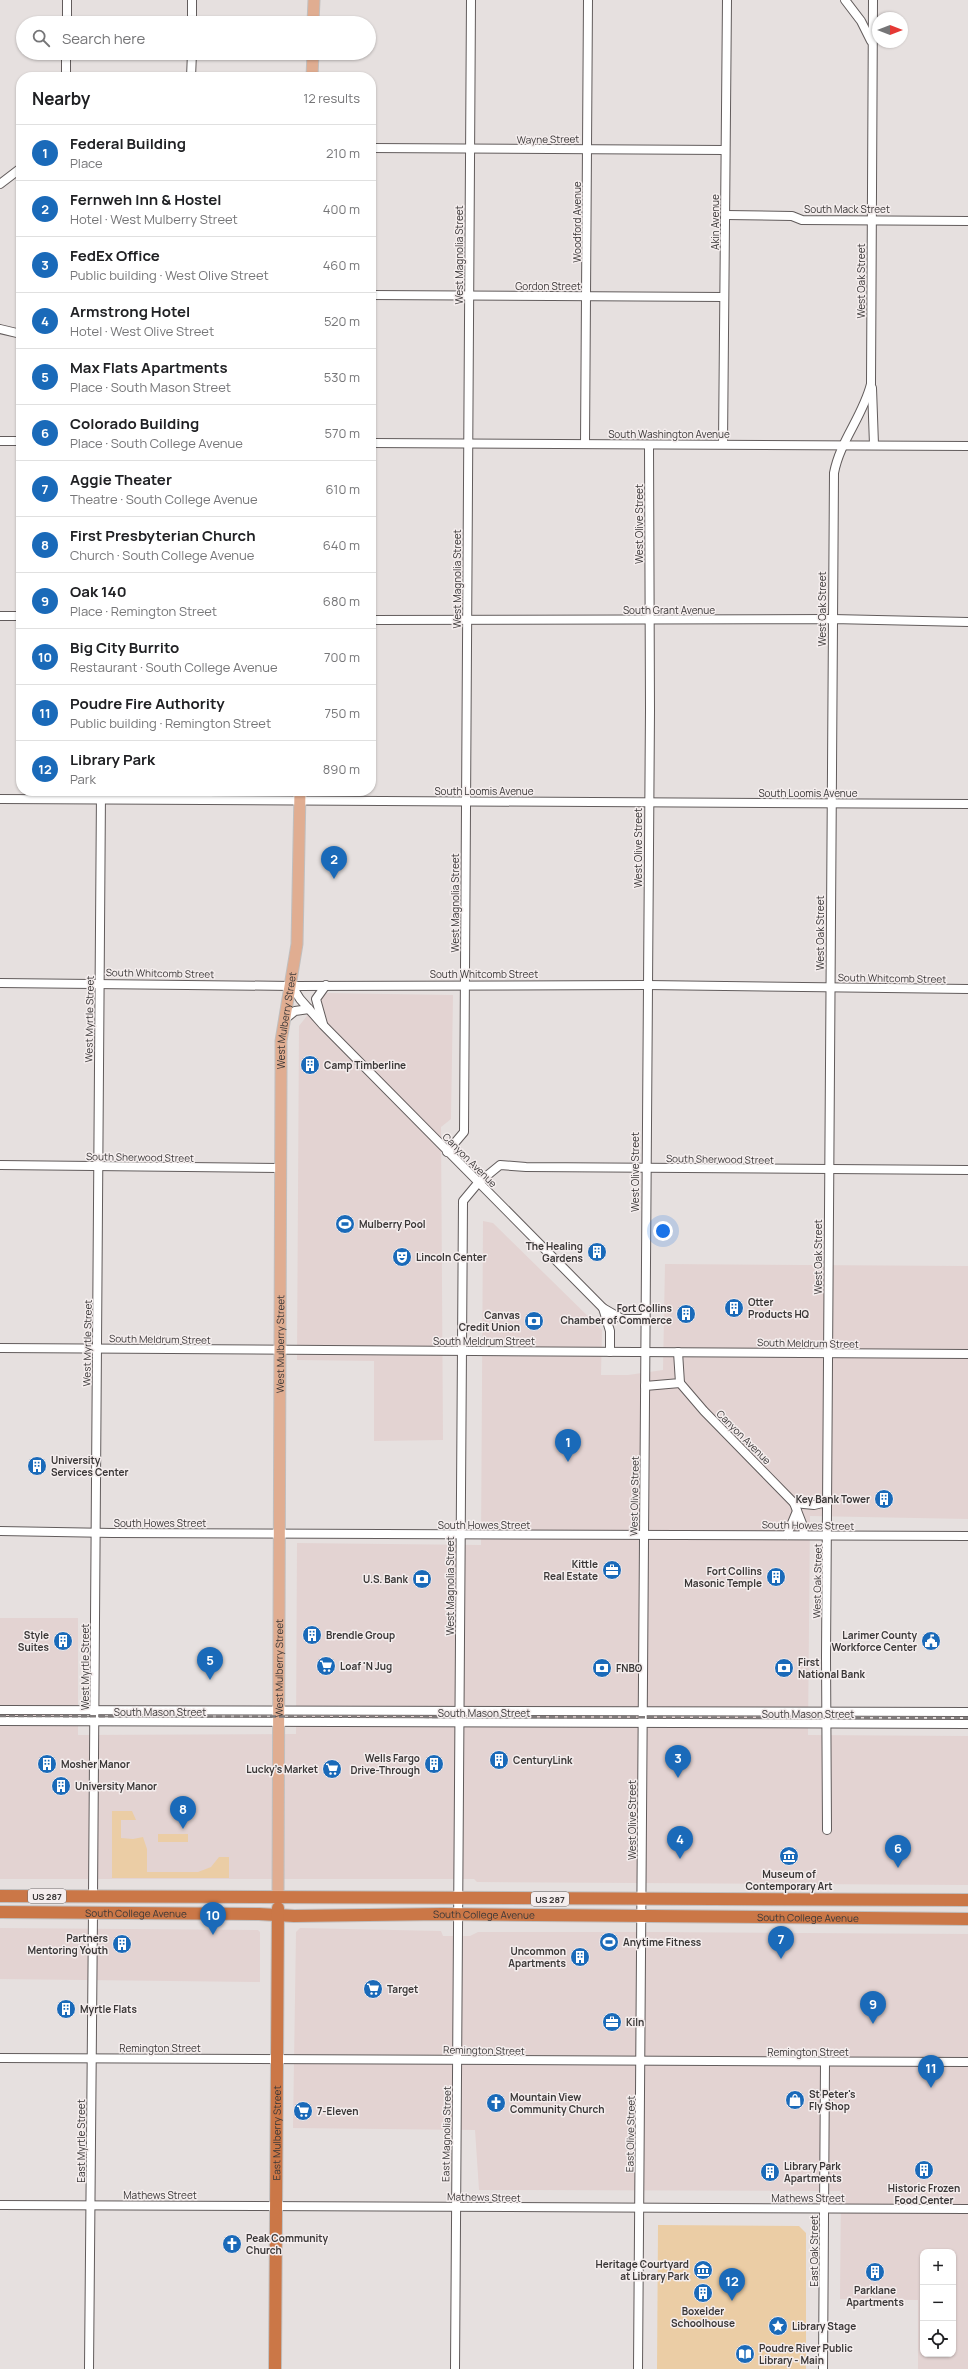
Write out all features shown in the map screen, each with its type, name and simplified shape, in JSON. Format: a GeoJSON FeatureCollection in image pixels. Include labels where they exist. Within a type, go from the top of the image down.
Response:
{"type":"FeatureCollection","features":[{"type":"Feature","properties":{"kind":"highway","name":"South College Avenue"},"geometry":{"type":"LineString","coordinates":[[0,1896],[163,1898],[968,1900]]}},
{"type":"Feature","properties":{"kind":"highway"},"geometry":{"type":"LineString","coordinates":[[13,1912],[28,1906],[74,1905],[87,1901],[93,1896]]}},
{"type":"Feature","properties":{"kind":"highway"},"geometry":{"type":"LineString","coordinates":[[92,1912],[112,1903],[144,1903],[163,1898]]}},
{"type":"Feature","properties":{"kind":"highway","name":"East Mulberry Street"},"geometry":{"type":"LineString","coordinates":[[275,2369],[278,1898]]}},
{"type":"Feature","properties":{"kind":"highway","name":"South College Avenue"},"geometry":{"type":"LineString","coordinates":[[0,1912],[278,1915],[458,1914],[968,1919]]}},
{"type":"Feature","properties":{"kind":"main road"},"geometry":{"type":"LineString","coordinates":[[313,16],[314,0]]}},
{"type":"Feature","properties":{"kind":"main road"},"geometry":{"type":"LineString","coordinates":[[312,72],[313,60]]}},
{"type":"Feature","properties":{"kind":"main road","name":"West Mulberry Street"},"geometry":{"type":"LineString","coordinates":[[278,1898],[281,1041],[284,1019],[292,986],[297,944],[299,796]]}},
{"type":"Feature","properties":{"kind":"street"},"geometry":{"type":"LineString","coordinates":[[67,0],[67,16]]}},
{"type":"Feature","properties":{"kind":"street"},"geometry":{"type":"LineString","coordinates":[[192,0],[192,16]]}},
{"type":"Feature","properties":{"kind":"street","name":"West Magnolia Street"},"geometry":{"type":"LineString","coordinates":[[447,1152],[464,1132],[471,0]]}},
{"type":"Feature","properties":{"kind":"street","name":"Woodford Avenue"},"geometry":{"type":"LineString","coordinates":[[585,444],[588,0]]}},
{"type":"Feature","properties":{"kind":"street","name":"Akin Avenue"},"geometry":{"type":"LineString","coordinates":[[723,444],[727,0]]}},
{"type":"Feature","properties":{"kind":"street","name":"West Oak Street"},"geometry":{"type":"LineString","coordinates":[[827,1830],[827,1502],[834,473],[836,460],[867,400],[871,384],[870,219],[872,44],[861,21],[845,0]]}},
{"type":"Feature","properties":{"kind":"street","name":"West Oak Street"},"geometry":{"type":"LineString","coordinates":[[873,0],[873,12]]}},
{"type":"Feature","properties":{"kind":"street"},"geometry":{"type":"LineString","coordinates":[[66,60],[66,72]]}},
{"type":"Feature","properties":{"kind":"street"},"geometry":{"type":"LineString","coordinates":[[192,60],[192,72]]}},
{"type":"Feature","properties":{"kind":"street","name":"Wayne Street"},"geometry":{"type":"LineString","coordinates":[[376,148],[469,150],[725,150]]}},
{"type":"Feature","properties":{"kind":"street"},"geometry":{"type":"LineString","coordinates":[[0,184],[16,172]]}},
{"type":"Feature","properties":{"kind":"street","name":"South Mack Street"},"geometry":{"type":"LineString","coordinates":[[726,215],[792,216],[802,220],[968,220]]}},
{"type":"Feature","properties":{"kind":"street","name":"Gordon Street"},"geometry":{"type":"LineString","coordinates":[[376,295],[724,297]]}},
{"type":"Feature","properties":{"kind":"street"},"geometry":{"type":"LineString","coordinates":[[0,329],[16,333]]}},
{"type":"Feature","properties":{"kind":"street"},"geometry":{"type":"LineString","coordinates":[[871,384],[874,399],[874,445]]}},
{"type":"Feature","properties":{"kind":"street"},"geometry":{"type":"LineString","coordinates":[[0,441],[16,441]]}},
{"type":"Feature","properties":{"kind":"street","name":"South Washington Avenue"},"geometry":{"type":"LineString","coordinates":[[376,443],[968,446]]}},
{"type":"Feature","properties":{"kind":"street","name":"West Olive Street"},"geometry":{"type":"LineString","coordinates":[[641,1899],[649,445]]}},
{"type":"Feature","properties":{"kind":"street"},"geometry":{"type":"LineString","coordinates":[[0,616],[16,616]]}},
{"type":"Feature","properties":{"kind":"street","name":"South Grant Avenue"},"geometry":{"type":"LineString","coordinates":[[376,620],[832,620],[968,622]]}},
{"type":"Feature","properties":{"kind":"street","name":"South Loomis Avenue"},"geometry":{"type":"LineString","coordinates":[[0,799],[76,796]]}},
{"type":"Feature","properties":{"kind":"street","name":"West Myrtle Street"},"geometry":{"type":"LineString","coordinates":[[93,1896],[97,1349],[96,1166],[100,983],[101,796]]}},
{"type":"Feature","properties":{"kind":"street","name":"South Loomis Avenue"},"geometry":{"type":"LineString","coordinates":[[299,796],[466,801],[968,804]]}},
{"type":"Feature","properties":{"kind":"street","name":"South Whitcomb Street"},"geometry":{"type":"LineString","coordinates":[[0,983],[292,986],[465,984],[830,986],[968,989]]}},
{"type":"Feature","properties":{"kind":"street","name":"Canyon Avenue"},"geometry":{"type":"LineString","coordinates":[[323,1024],[316,999],[326,985]]}},
{"type":"Feature","properties":{"kind":"street","name":"Canyon Avenue"},"geometry":{"type":"LineString","coordinates":[[292,986],[309,1009],[323,1024],[447,1152],[603,1308],[622,1319],[644,1319]]}},
{"type":"Feature","properties":{"kind":"street"},"geometry":{"type":"LineString","coordinates":[[284,1019],[295,1011],[309,1009]]}},
{"type":"Feature","properties":{"kind":"street","name":"South Sherwood Street"},"geometry":{"type":"LineString","coordinates":[[0,1165],[280,1168]]}},
{"type":"Feature","properties":{"kind":"street","name":"South Sherwood Street"},"geometry":{"type":"LineString","coordinates":[[478,1183],[500,1165],[526,1167],[968,1170]]}},
{"type":"Feature","properties":{"kind":"street","name":"West Magnolia Street"},"geometry":{"type":"LineString","coordinates":[[458,1899],[463,1201],[478,1183]]}},
{"type":"Feature","properties":{"kind":"street","name":"Canyon Avenue"},"geometry":{"type":"LineString","coordinates":[[603,1308],[610,1331],[610,1352]]}},
{"type":"Feature","properties":{"kind":"street","name":"South Meldrum Street"},"geometry":{"type":"LineString","coordinates":[[0,1348],[280,1351],[968,1354]]}},
{"type":"Feature","properties":{"kind":"street"},"geometry":{"type":"LineString","coordinates":[[645,1386],[680,1383],[678,1352]]}},
{"type":"Feature","properties":{"kind":"street","name":"Canyon Avenue"},"geometry":{"type":"LineString","coordinates":[[680,1383],[704,1411],[796,1507],[803,1526],[804,1535]]}},
{"type":"Feature","properties":{"kind":"street"},"geometry":{"type":"LineString","coordinates":[[787,1535],[796,1507],[827,1502]]}},
{"type":"Feature","properties":{"kind":"street","name":"South Howes Street"},"geometry":{"type":"LineString","coordinates":[[0,1531],[644,1536],[968,1536]]}},
{"type":"Feature","properties":{"kind":"street","name":"South Mason Street"},"geometry":{"type":"LineString","coordinates":[[0,1710],[968,1712]]}},
{"type":"Feature","properties":{"kind":"street","name":"South Mason Street"},"geometry":{"type":"LineString","coordinates":[[0,1721],[968,1724]]}},
{"type":"Feature","properties":{"kind":"street","name":"East Magnolia Street"},"geometry":{"type":"LineString","coordinates":[[455,2369],[458,1899]]}},
{"type":"Feature","properties":{"kind":"street","name":"East Olive Street"},"geometry":{"type":"LineString","coordinates":[[638,2369],[641,1899]]}},
{"type":"Feature","properties":{"kind":"street","name":"East Myrtle Street"},"geometry":{"type":"LineString","coordinates":[[89,2369],[92,1912]]}},
{"type":"Feature","properties":{"kind":"street","name":"Remington Street"},"geometry":{"type":"LineString","coordinates":[[0,2058],[641,2062],[968,2062]]}},
{"type":"Feature","properties":{"kind":"street","name":"East Oak Street"},"geometry":{"type":"LineString","coordinates":[[823,2369],[825,2062]]}},
{"type":"Feature","properties":{"kind":"street","name":"Mathews Street"},"geometry":{"type":"LineString","coordinates":[[0,2205],[90,2204],[455,2208],[968,2209]]}},
{"type":"Feature","properties":{"kind":"shaded area"},"geometry":{"type":"Polygon","coordinates":[[[325,993],[453,995],[451,1119],[441,1127],[443,1440],[374,1441],[374,1361],[297,1360],[299,1026],[325,993]]]}},
{"type":"Feature","properties":{"kind":"shaded area"},"geometry":{"type":"Polygon","coordinates":[[[483,1221],[493,1223],[602,1330],[601,1375],[628,1375],[663,1370],[665,1264],[968,1266],[968,1519],[810,1516],[808,1735],[968,1736],[968,1885],[477,1882],[474,1879],[0,1879],[0,1618],[78,1618],[78,1735],[296,1734],[297,1543],[481,1545],[483,1221]]]}},
{"type":"Feature","properties":{"kind":"shaded area"},"geometry":{"type":"Polygon","coordinates":[[[112,1811],[132,1811],[136,1820],[121,1820],[121,1838],[133,1839],[143,1837],[147,1849],[147,1872],[198,1872],[211,1867],[219,1857],[229,1857],[229,1878],[112,1878],[112,1811]]]}},
{"type":"Feature","properties":{"kind":"shaded area"},"geometry":{"type":"Polygon","coordinates":[[[158,1834],[188,1834],[188,1842],[158,1842],[158,1834]]]}},
{"type":"Feature","properties":{"kind":"shaded area"},"geometry":{"type":"Polygon","coordinates":[[[0,1928],[258,1930],[260,1932],[260,1982],[0,1979],[0,1928]]]}},
{"type":"Feature","properties":{"kind":"shaded area"},"geometry":{"type":"Polygon","coordinates":[[[300,1928],[441,1931],[443,1936],[470,1936],[478,1932],[968,1934],[968,2369],[918,2369],[918,2300],[840,2299],[841,2191],[479,2190],[475,2130],[293,2128],[296,1932],[300,1928]]]}},
{"type":"Feature","properties":{"kind":"shaded area"},"geometry":{"type":"Polygon","coordinates":[[[658,2225],[799,2226],[806,2233],[806,2369],[657,2369],[658,2225]]]}},
{"type":"Feature","properties":{"kind":"railway"},"geometry":{"type":"LineString","coordinates":[[0,1716],[968,1718]]}},
{"type":"Feature","properties":{"kind":"place","name":"Fernweh Inn & Hostel"},"geometry":{"type":"Point","coordinates":[334,879]}},
{"type":"Feature","properties":{"kind":"place","name":"Camp Timberline"},"geometry":{"type":"Point","coordinates":[310,1065]}},
{"type":"Feature","properties":{"kind":"place","name":"Mulberry Pool"},"geometry":{"type":"Point","coordinates":[345,1224]}},
{"type":"Feature","properties":{"kind":"place","name":"The Healing Gardens"},"geometry":{"type":"Point","coordinates":[597,1252]}},
{"type":"Feature","properties":{"kind":"place","name":"Lincoln Center"},"geometry":{"type":"Point","coordinates":[402,1257]}},
{"type":"Feature","properties":{"kind":"place","name":"Otter Products HQ"},"geometry":{"type":"Point","coordinates":[734,1308]}},
{"type":"Feature","properties":{"kind":"place","name":"Fort Collins Chamber of Commerce"},"geometry":{"type":"Point","coordinates":[686,1314]}},
{"type":"Feature","properties":{"kind":"place","name":"Canvas Credit Union"},"geometry":{"type":"Point","coordinates":[534,1321]}},
{"type":"Feature","properties":{"kind":"place","name":"Federal Building"},"geometry":{"type":"Point","coordinates":[568,1462]}},
{"type":"Feature","properties":{"kind":"place","name":"University Services Center"},"geometry":{"type":"Point","coordinates":[37,1466]}},
{"type":"Feature","properties":{"kind":"place","name":"Key Bank Tower"},"geometry":{"type":"Point","coordinates":[884,1499]}},
{"type":"Feature","properties":{"kind":"place","name":"Kittle Real Estate"},"geometry":{"type":"Point","coordinates":[612,1570]}},
{"type":"Feature","properties":{"kind":"place","name":"Fort Collins Masonic Temple"},"geometry":{"type":"Point","coordinates":[776,1577]}},
{"type":"Feature","properties":{"kind":"place","name":"U.S. Bank"},"geometry":{"type":"Point","coordinates":[422,1579]}},
{"type":"Feature","properties":{"kind":"place","name":"Brendle Group"},"geometry":{"type":"Point","coordinates":[312,1635]}},
{"type":"Feature","properties":{"kind":"place","name":"Style Suites"},"geometry":{"type":"Point","coordinates":[63,1641]}},
{"type":"Feature","properties":{"kind":"place","name":"Larimer County Workforce Center"},"geometry":{"type":"Point","coordinates":[931,1641]}},
{"type":"Feature","properties":{"kind":"place","name":"Loaf 'N Jug"},"geometry":{"type":"Point","coordinates":[326,1666]}},
{"type":"Feature","properties":{"kind":"place","name":"FNBO"},"geometry":{"type":"Point","coordinates":[602,1668]}},
{"type":"Feature","properties":{"kind":"place","name":"First National Bank"},"geometry":{"type":"Point","coordinates":[784,1668]}},
{"type":"Feature","properties":{"kind":"place","name":"Max Flats Apartments"},"geometry":{"type":"Point","coordinates":[210,1680]}},
{"type":"Feature","properties":{"kind":"place","name":"CenturyLink"},"geometry":{"type":"Point","coordinates":[499,1760]}},
{"type":"Feature","properties":{"kind":"place","name":"Mosher Manor"},"geometry":{"type":"Point","coordinates":[47,1764]}},
{"type":"Feature","properties":{"kind":"place","name":"Wells Fargo Drive-Through"},"geometry":{"type":"Point","coordinates":[434,1764]}},
{"type":"Feature","properties":{"kind":"place","name":"Lucky's Market"},"geometry":{"type":"Point","coordinates":[332,1769]}},
{"type":"Feature","properties":{"kind":"place","name":"FedEx Office"},"geometry":{"type":"Point","coordinates":[678,1778]}},
{"type":"Feature","properties":{"kind":"place","name":"University Manor"},"geometry":{"type":"Point","coordinates":[61,1786]}},
{"type":"Feature","properties":{"kind":"place","name":"First Presbyterian Church"},"geometry":{"type":"Point","coordinates":[183,1829]}},
{"type":"Feature","properties":{"kind":"place","name":"Museum of Contemporary Art"},"geometry":{"type":"Point","coordinates":[789,1856]}},
{"type":"Feature","properties":{"kind":"place","name":"Armstrong Hotel"},"geometry":{"type":"Point","coordinates":[680,1859]}},
{"type":"Feature","properties":{"kind":"place","name":"Colorado Building"},"geometry":{"type":"Point","coordinates":[898,1868]}},
{"type":"Feature","properties":{"kind":"place","name":"Big City Burrito"},"geometry":{"type":"Point","coordinates":[213,1935]}},
{"type":"Feature","properties":{"kind":"place","name":"Anytime Fitness"},"geometry":{"type":"Point","coordinates":[609,1942]}},
{"type":"Feature","properties":{"kind":"place","name":"Partners Mentoring Youth"},"geometry":{"type":"Point","coordinates":[122,1944]}},
{"type":"Feature","properties":{"kind":"place","name":"Uncommon Apartments"},"geometry":{"type":"Point","coordinates":[580,1957]}},
{"type":"Feature","properties":{"kind":"place","name":"Aggie Theater"},"geometry":{"type":"Point","coordinates":[781,1959]}},
{"type":"Feature","properties":{"kind":"place","name":"Target"},"geometry":{"type":"Point","coordinates":[373,1989]}},
{"type":"Feature","properties":{"kind":"place","name":"Myrtle Flats"},"geometry":{"type":"Point","coordinates":[66,2009]}},
{"type":"Feature","properties":{"kind":"place","name":"Kiln"},"geometry":{"type":"Point","coordinates":[612,2022]}},
{"type":"Feature","properties":{"kind":"place","name":"Oak 140"},"geometry":{"type":"Point","coordinates":[873,2024]}},
{"type":"Feature","properties":{"kind":"place","name":"Poudre Fire Authority"},"geometry":{"type":"Point","coordinates":[931,2088]}},
{"type":"Feature","properties":{"kind":"place","name":"St Peter's Fly Shop"},"geometry":{"type":"Point","coordinates":[795,2100]}},
{"type":"Feature","properties":{"kind":"place","name":"Mountain View Community Church"},"geometry":{"type":"Point","coordinates":[496,2103]}},
{"type":"Feature","properties":{"kind":"place","name":"7-Eleven"},"geometry":{"type":"Point","coordinates":[303,2111]}},
{"type":"Feature","properties":{"kind":"place","name":"Historic Frozen Food Center"},"geometry":{"type":"Point","coordinates":[924,2170]}},
{"type":"Feature","properties":{"kind":"place","name":"Library Park Apartments"},"geometry":{"type":"Point","coordinates":[770,2172]}},
{"type":"Feature","properties":{"kind":"place","name":"Peak Community Church"},"geometry":{"type":"Point","coordinates":[232,2244]}},
{"type":"Feature","properties":{"kind":"place","name":"Heritage Courtyard at Library Park"},"geometry":{"type":"Point","coordinates":[703,2270]}},
{"type":"Feature","properties":{"kind":"place","name":"Parklane Apartments"},"geometry":{"type":"Point","coordinates":[875,2272]}},
{"type":"Feature","properties":{"kind":"place","name":"Boxelder Schoolhouse"},"geometry":{"type":"Point","coordinates":[703,2293]}},
{"type":"Feature","properties":{"kind":"place","name":"Library Park"},"geometry":{"type":"Point","coordinates":[732,2301]}},
{"type":"Feature","properties":{"kind":"place","name":"Library Stage"},"geometry":{"type":"Point","coordinates":[778,2326]}},
{"type":"Feature","properties":{"kind":"place","name":"Poudre River Public Library - Main"},"geometry":{"type":"Point","coordinates":[745,2354]}}]}
